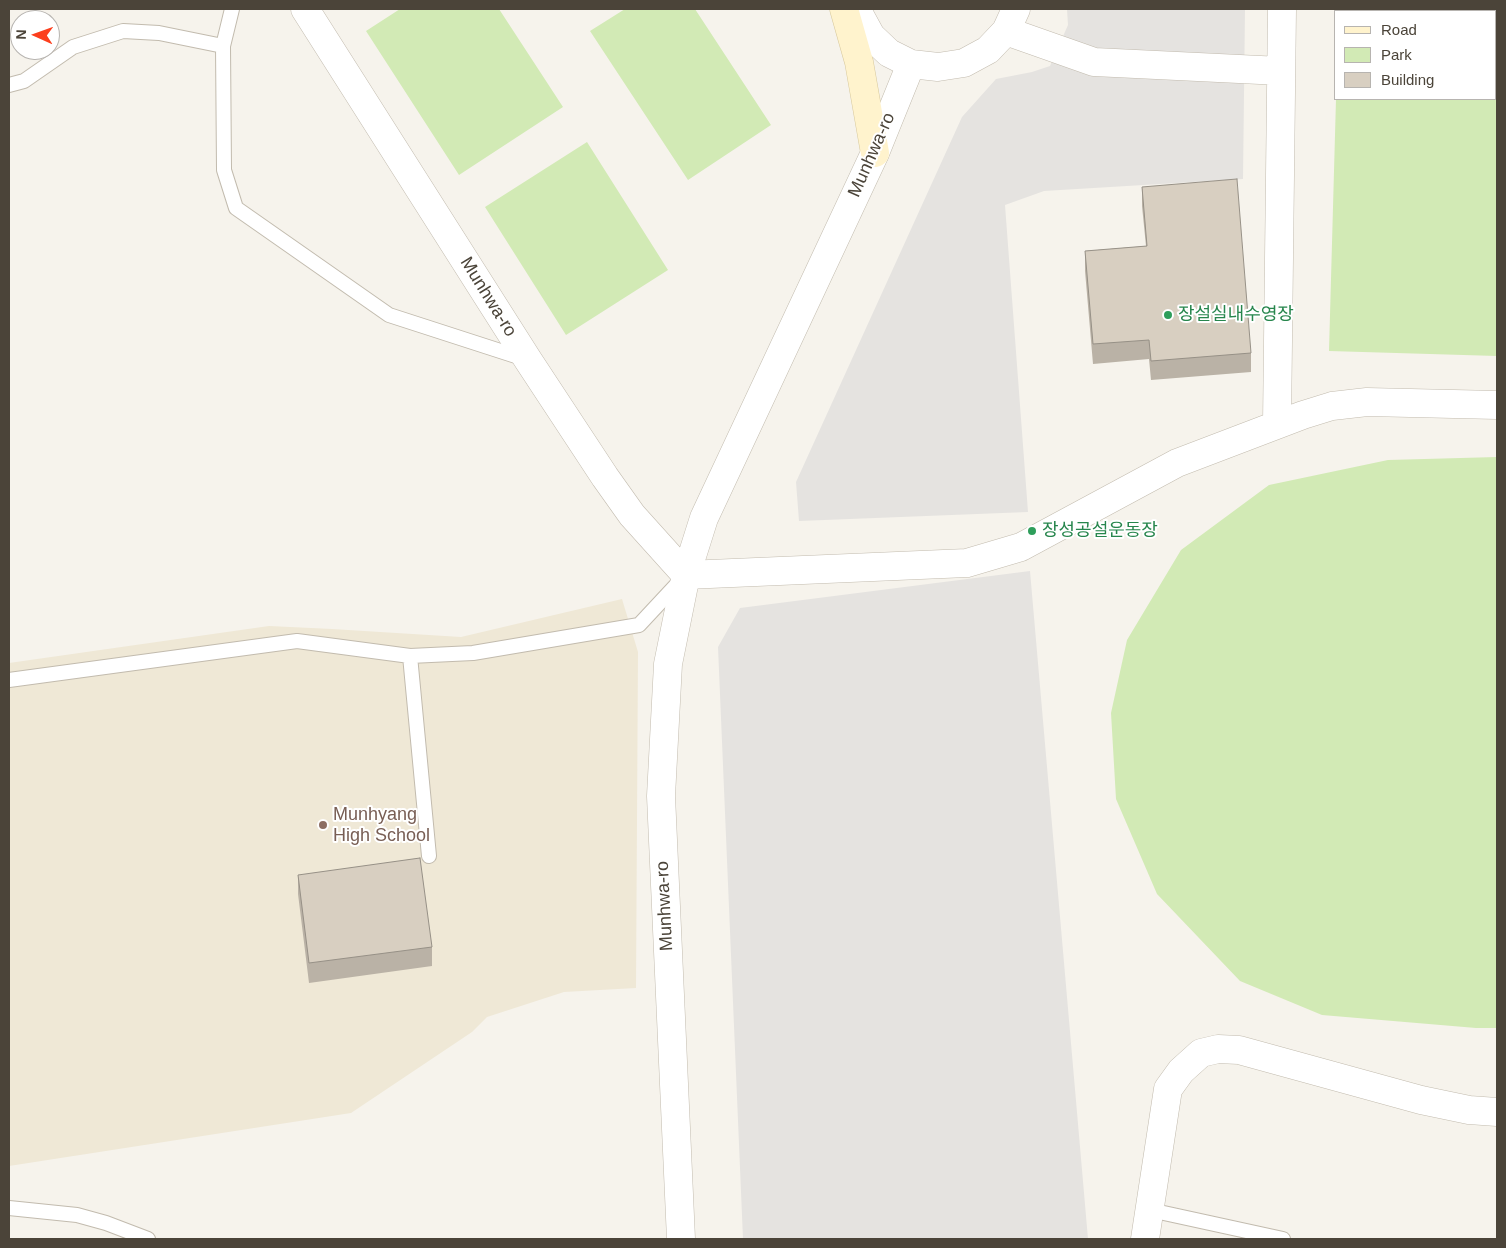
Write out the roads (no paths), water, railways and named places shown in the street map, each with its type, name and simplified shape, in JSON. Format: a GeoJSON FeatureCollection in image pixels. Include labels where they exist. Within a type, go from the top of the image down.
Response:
{"type":"FeatureCollection","features":[{"type":"Feature","properties":{"kind":"main road"},"geometry":{"type":"LineString","coordinates":[[844,9],[859,62],[875,153]]}},
{"type":"Feature","properties":{"kind":"street","name":"Munhwa-ro"},"geometry":{"type":"LineString","coordinates":[[305,9],[528,360],[632,515],[686,575]]}},
{"type":"Feature","properties":{"kind":"street"},"geometry":{"type":"LineString","coordinates":[[858,9],[871,36],[889,53],[912,64],[938,68],[964,63],[988,50],[1011,20],[1094,62],[1281,72]]}},
{"type":"Feature","properties":{"kind":"street"},"geometry":{"type":"LineString","coordinates":[[1277,424],[1282,9]]}},
{"type":"Feature","properties":{"kind":"street","name":"Munhwa-ro"},"geometry":{"type":"LineString","coordinates":[[681,1239],[661,786],[668,664],[686,575],[704,518],[875,153],[912,64]]}},
{"type":"Feature","properties":{"kind":"street"},"geometry":{"type":"LineString","coordinates":[[686,575],[967,563],[1021,547],[1177,463],[1277,424],[1332,406],[1367,402],[1497,405]]}},
{"type":"Feature","properties":{"kind":"street"},"geometry":{"type":"LineString","coordinates":[[1145,1239],[1168,1089],[1181,1071],[1201,1054],[1218,1049],[1239,1050],[1421,1100],[1469,1110],[1497,1112]]}},
{"type":"Feature","properties":{"kind":"lane"},"geometry":{"type":"LineString","coordinates":[[232,9],[223,46],[224,170],[236,208],[389,315],[528,360]]}},
{"type":"Feature","properties":{"kind":"lane"},"geometry":{"type":"LineString","coordinates":[[9,85],[24,81],[73,47],[123,31],[159,33],[223,46]]}},
{"type":"Feature","properties":{"kind":"lane"},"geometry":{"type":"LineString","coordinates":[[9,680],[297,641],[410,656],[472,653],[639,625],[686,575]]}},
{"type":"Feature","properties":{"kind":"lane"},"geometry":{"type":"LineString","coordinates":[[410,656],[429,856]]}},
{"type":"Feature","properties":{"kind":"lane"},"geometry":{"type":"LineString","coordinates":[[9,1208],[77,1215],[106,1223],[148,1239]]}},
{"type":"Feature","properties":{"kind":"lane"},"geometry":{"type":"LineString","coordinates":[[1150,1210],[1283,1239]]}},
{"type":"Feature","properties":{"kind":"place","name":"장설실내수영장"},"geometry":{"type":"Point","coordinates":[1168,315]}},
{"type":"Feature","properties":{"kind":"place","name":"장성공설운동장"},"geometry":{"type":"Point","coordinates":[1032,531]}},
{"type":"Feature","properties":{"kind":"place","name":"Munhyang High School"},"geometry":{"type":"Point","coordinates":[323,825]}}]}
